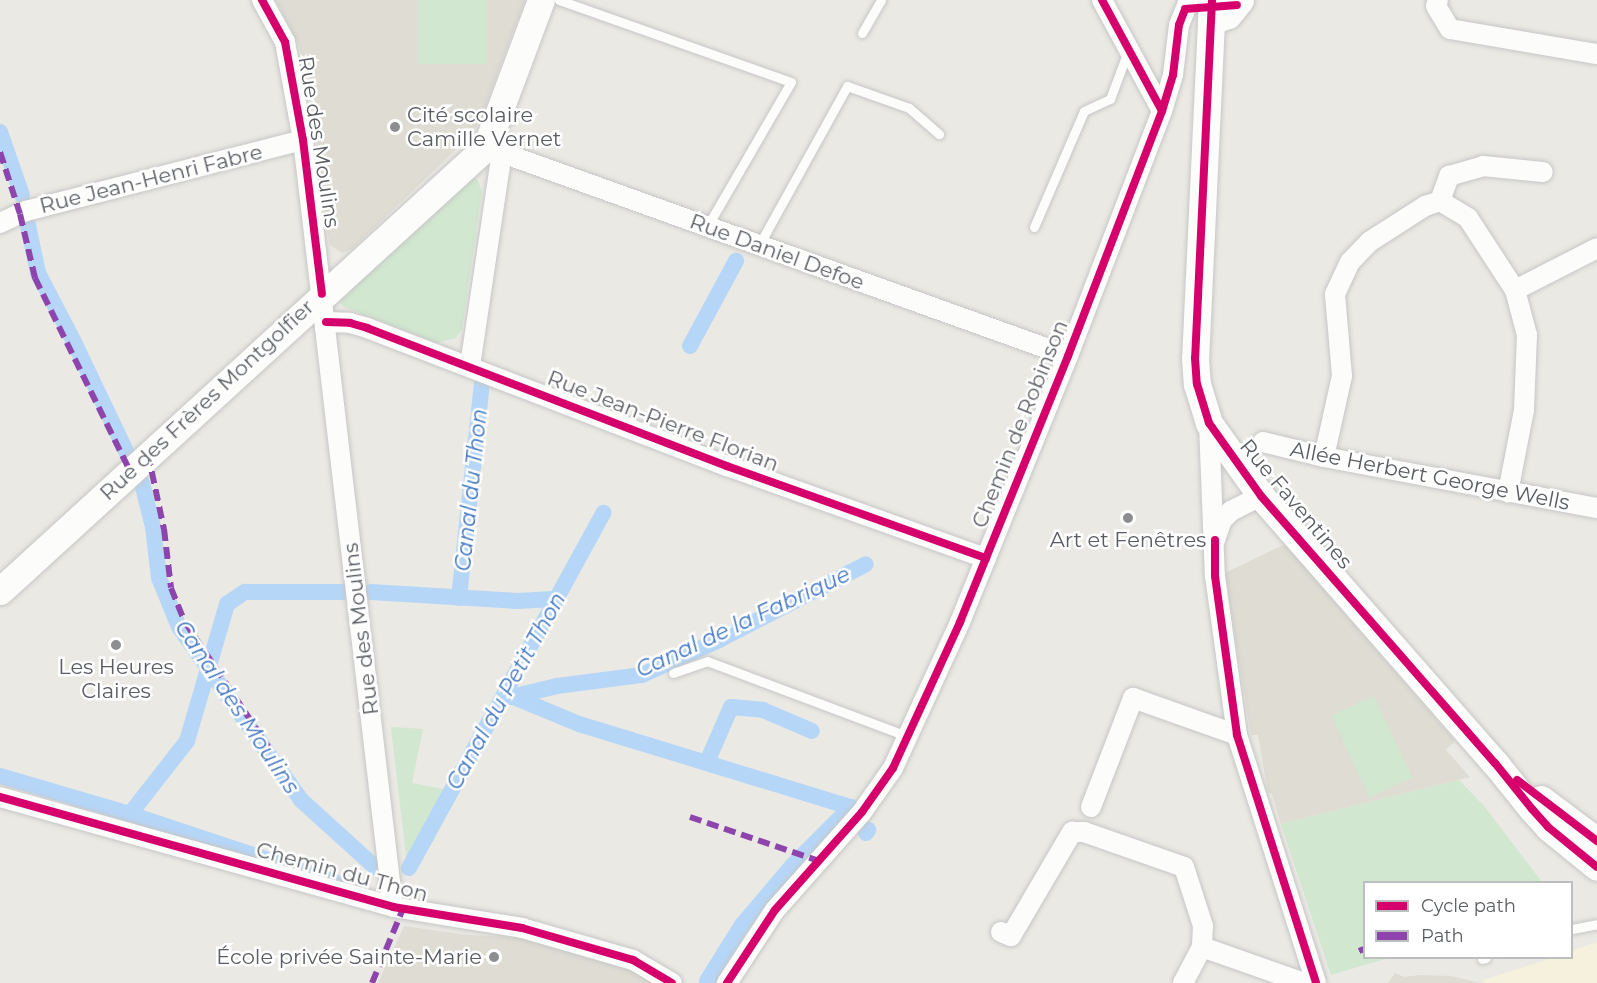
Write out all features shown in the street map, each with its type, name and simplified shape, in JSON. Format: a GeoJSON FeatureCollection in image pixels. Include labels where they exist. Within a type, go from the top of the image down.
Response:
{"type":"FeatureCollection","features":[{"type":"Feature","properties":{"kind":"main road","name":"Rue des Frères Montgolfier"},"geometry":{"type":"LineString","coordinates":[[0,591],[322,294],[494,150],[541,0]]}},
{"type":"Feature","properties":{"kind":"main road"},"geometry":{"type":"LineString","coordinates":[[1212,11],[1228,15],[1240,0]]}},
{"type":"Feature","properties":{"kind":"main road","name":"Rue Faventines"},"geometry":{"type":"LineString","coordinates":[[1212,11],[1195,358],[1197,384],[1209,423],[1261,496],[1496,763],[1548,827],[1597,867]]}},
{"type":"Feature","properties":{"kind":"main road","name":"Rue Faventines"},"geometry":{"type":"LineString","coordinates":[[1496,763],[1597,841]]}},
{"type":"Feature","properties":{"kind":"street","name":"Rue des Moulins"},"geometry":{"type":"LineString","coordinates":[[262,0],[285,42],[303,140],[398,908]]}},
{"type":"Feature","properties":{"kind":"street"},"geometry":{"type":"LineString","coordinates":[[1102,0],[1162,111]]}},
{"type":"Feature","properties":{"kind":"street","name":"Chemin de Robinson"},"geometry":{"type":"LineString","coordinates":[[727,983],[775,910],[862,812],[893,768],[986,558],[1068,356],[1162,111],[1173,75],[1179,25],[1190,0]]}},
{"type":"Feature","properties":{"kind":"street"},"geometry":{"type":"LineString","coordinates":[[1438,0],[1436,6],[1450,29],[1597,54]]}},
{"type":"Feature","properties":{"kind":"street","name":"Rue Jean-Henri Fabre"},"geometry":{"type":"LineString","coordinates":[[0,223],[26,211],[303,140]]}},
{"type":"Feature","properties":{"kind":"street","name":"Rue Daniel Defoe"},"geometry":{"type":"LineString","coordinates":[[494,150],[1068,356]]}},
{"type":"Feature","properties":{"kind":"street"},"geometry":{"type":"LineString","coordinates":[[470,366],[494,150]]}},
{"type":"Feature","properties":{"kind":"street"},"geometry":{"type":"LineString","coordinates":[[1440,201],[1449,176],[1483,166],[1543,172]]}},
{"type":"Feature","properties":{"kind":"street"},"geometry":{"type":"LineString","coordinates":[[1324,457],[1342,376],[1335,294],[1350,262],[1369,242],[1425,206],[1440,201],[1468,218],[1515,290],[1527,335],[1524,410],[1508,492]]}},
{"type":"Feature","properties":{"kind":"street"},"geometry":{"type":"LineString","coordinates":[[1515,290],[1597,248]]}},
{"type":"Feature","properties":{"kind":"street","name":"Rue Jean-Pierre Florian"},"geometry":{"type":"LineString","coordinates":[[326,322],[350,323],[470,366],[727,466],[986,558]]}},
{"type":"Feature","properties":{"kind":"street"},"geometry":{"type":"LineString","coordinates":[[1209,423],[1215,576],[1237,735],[1316,983]]}},
{"type":"Feature","properties":{"kind":"street","name":"Allée Herbert George Wells"},"geometry":{"type":"LineString","coordinates":[[1263,442],[1324,457],[1597,508]]}},
{"type":"Feature","properties":{"kind":"street"},"geometry":{"type":"LineString","coordinates":[[1215,540],[1222,520],[1231,511],[1261,496]]}},
{"type":"Feature","properties":{"kind":"street"},"geometry":{"type":"LineString","coordinates":[[1090,807],[1133,698],[1237,735]]}},
{"type":"Feature","properties":{"kind":"street","name":"Chemin du Thon"},"geometry":{"type":"LineString","coordinates":[[0,797],[398,908],[522,928],[633,960],[672,983]]}},
{"type":"Feature","properties":{"kind":"street"},"geometry":{"type":"LineString","coordinates":[[1001,932],[1011,936],[1072,832],[1084,832],[1184,867],[1203,926],[1202,947],[1183,983]]}},
{"type":"Feature","properties":{"kind":"street"},"geometry":{"type":"LineString","coordinates":[[1202,947],[1304,983]]}},
{"type":"Feature","properties":{"kind":"lane"},"geometry":{"type":"LineString","coordinates":[[559,0],[791,82],[707,227]]}},
{"type":"Feature","properties":{"kind":"lane"},"geometry":{"type":"LineString","coordinates":[[862,33],[881,0]]}},
{"type":"Feature","properties":{"kind":"lane"},"geometry":{"type":"LineString","coordinates":[[1034,227],[1084,111],[1110,99],[1128,49]]}},
{"type":"Feature","properties":{"kind":"lane"},"geometry":{"type":"LineString","coordinates":[[759,246],[847,86],[909,108],[939,134]]}},
{"type":"Feature","properties":{"kind":"lane"},"geometry":{"type":"LineString","coordinates":[[673,674],[707,661],[907,736]]}},
{"type":"Feature","properties":{"kind":"lane"},"geometry":{"type":"LineString","coordinates":[[1573,929],[1597,924]]}},
{"type":"Feature","properties":{"kind":"shaded area","name":"Cité scolaire Camille Vernet"},"geometry":{"type":"Polygon","coordinates":[[[276,0],[525,0],[480,120],[471,135],[352,249],[342,253],[330,245],[326,226],[310,82],[298,43],[276,0]]]}},
{"type":"Feature","properties":{"kind":"shaded area"},"geometry":{"type":"Polygon","coordinates":[[[1285,544],[1455,741],[1446,750],[1470,777],[1281,824],[1272,793],[1268,793],[1258,735],[1251,735],[1225,573],[1285,544]]]}},
{"type":"Feature","properties":{"kind":"shaded area","name":"École privée Sainte-Marie"},"geometry":{"type":"Polygon","coordinates":[[[404,926],[467,935],[517,937],[612,960],[660,983],[378,983],[404,926]]]}},
{"type":"Feature","properties":{"kind":"shaded area"},"geometry":{"type":"Polygon","coordinates":[[[1597,942],[1597,983],[1484,983],[1483,980],[1549,959],[1573,959],[1573,951],[1597,942]]]}},
{"type":"Feature","properties":{"kind":"shaded area"},"geometry":{"type":"Polygon","coordinates":[[[1395,973],[1404,977],[1451,976],[1480,983],[1388,983],[1395,973]]]}},
{"type":"Feature","properties":{"kind":"green space"},"geometry":{"type":"Polygon","coordinates":[[[418,0],[487,0],[487,64],[418,64],[418,0]]]}},
{"type":"Feature","properties":{"kind":"green space"},"geometry":{"type":"Polygon","coordinates":[[[469,176],[477,179],[482,191],[462,329],[456,338],[436,343],[342,306],[338,296],[469,176]]]}},
{"type":"Feature","properties":{"kind":"green space"},"geometry":{"type":"Polygon","coordinates":[[[1374,696],[1412,778],[1369,797],[1331,716],[1374,696]]]}},
{"type":"Feature","properties":{"kind":"green space"},"geometry":{"type":"Polygon","coordinates":[[[391,727],[423,729],[412,783],[448,790],[407,865],[391,727]]]}},
{"type":"Feature","properties":{"kind":"green space"},"geometry":{"type":"Polygon","coordinates":[[[1459,780],[1484,806],[1541,881],[1363,881],[1363,959],[1385,959],[1331,975],[1281,824],[1459,780]]]}},
{"type":"Feature","properties":{"kind":"waterway","name":"Canal des Moulins"},"geometry":{"type":"LineString","coordinates":[[0,132],[22,195]]}},
{"type":"Feature","properties":{"kind":"waterway","name":"Canal des Moulins"},"geometry":{"type":"LineString","coordinates":[[28,225],[38,273],[127,453]]}},
{"type":"Feature","properties":{"kind":"waterway","name":"Canal du Petit Thon"},"geometry":{"type":"LineString","coordinates":[[690,346],[736,261]]}},
{"type":"Feature","properties":{"kind":"waterway","name":"Canal du Thon"},"geometry":{"type":"LineString","coordinates":[[459,598],[482,382]]}},
{"type":"Feature","properties":{"kind":"waterway","name":"Canal des Moulins"},"geometry":{"type":"LineString","coordinates":[[142,483],[153,527],[159,578],[179,627],[301,800],[375,867]]}},
{"type":"Feature","properties":{"kind":"waterway","name":"Canal du Petit Thon"},"geometry":{"type":"LineString","coordinates":[[409,868],[603,513]]}},
{"type":"Feature","properties":{"kind":"waterway","name":"Canal de la Fabrique"},"geometry":{"type":"LineString","coordinates":[[511,697],[557,686],[642,675],[719,640],[866,564]]}},
{"type":"Feature","properties":{"kind":"waterway"},"geometry":{"type":"LineString","coordinates":[[130,814],[187,741],[227,604],[245,592],[345,592]]}},
{"type":"Feature","properties":{"kind":"waterway","name":"Canal du Thon"},"geometry":{"type":"LineString","coordinates":[[371,592],[517,601],[554,599]]}},
{"type":"Feature","properties":{"kind":"waterway","name":"Canal de la Fabrique"},"geometry":{"type":"LineString","coordinates":[[514,697],[579,724],[851,807],[792,866],[742,925],[707,981]]}},
{"type":"Feature","properties":{"kind":"waterway","name":"Canal de la Fabrique"},"geometry":{"type":"LineString","coordinates":[[707,762],[731,707],[763,710],[812,731]]}},
{"type":"Feature","properties":{"kind":"waterway","name":"Canal du Thon"},"geometry":{"type":"LineString","coordinates":[[0,776],[130,814],[337,883]]}},
{"type":"Feature","properties":{"kind":"marked path"},"geometry":{"type":"LineString","coordinates":[[0,152],[20,214],[35,278],[130,471]]}},
{"type":"Feature","properties":{"kind":"marked path"},"geometry":{"type":"LineString","coordinates":[[148,454],[164,529],[171,588],[185,622],[279,763]]}},
{"type":"Feature","properties":{"kind":"marked path"},"geometry":{"type":"LineString","coordinates":[[690,817],[819,861]]}},
{"type":"Feature","properties":{"kind":"marked path"},"geometry":{"type":"LineString","coordinates":[[372,983],[403,909]]}},
{"type":"Feature","properties":{"kind":"marked path"},"geometry":{"type":"LineString","coordinates":[[1359,951],[1363,949]]}},
{"type":"Feature","properties":{"kind":"cycle path"},"geometry":{"type":"LineString","coordinates":[[262,0],[285,42],[303,140],[322,294]]}},
{"type":"Feature","properties":{"kind":"cycle path"},"geometry":{"type":"LineString","coordinates":[[1102,0],[1162,111]]}},
{"type":"Feature","properties":{"kind":"cycle path"},"geometry":{"type":"LineString","coordinates":[[1212,0],[1195,358],[1197,384],[1209,423],[1261,496],[1495,763],[1532,809],[1548,827],[1597,867]]}},
{"type":"Feature","properties":{"kind":"cycle path"},"geometry":{"type":"LineString","coordinates":[[727,983],[775,910],[862,812],[893,768],[960,622],[1068,356],[1162,111],[1173,75],[1179,25],[1185,9],[1237,5]]}},
{"type":"Feature","properties":{"kind":"cycle path"},"geometry":{"type":"LineString","coordinates":[[326,322],[350,323],[367,328],[727,466],[986,558]]}},
{"type":"Feature","properties":{"kind":"cycle path"},"geometry":{"type":"LineString","coordinates":[[1215,540],[1215,576],[1237,735],[1316,983]]}},
{"type":"Feature","properties":{"kind":"cycle path"},"geometry":{"type":"LineString","coordinates":[[1517,780],[1597,841]]}},
{"type":"Feature","properties":{"kind":"cycle path"},"geometry":{"type":"LineString","coordinates":[[0,797],[393,907],[522,928],[633,960],[672,983]]}},
{"type":"Feature","properties":{"kind":"place","name":"Cité scolaire Camille Vernet"},"geometry":{"type":"Point","coordinates":[395,127]}},
{"type":"Feature","properties":{"kind":"place","name":"Art et Fenêtres"},"geometry":{"type":"Point","coordinates":[1128,518]}},
{"type":"Feature","properties":{"kind":"place","name":"Les Heures Claires"},"geometry":{"type":"Point","coordinates":[116,645]}},
{"type":"Feature","properties":{"kind":"place","name":"École privée Sainte-Marie"},"geometry":{"type":"Point","coordinates":[494,957]}}]}
